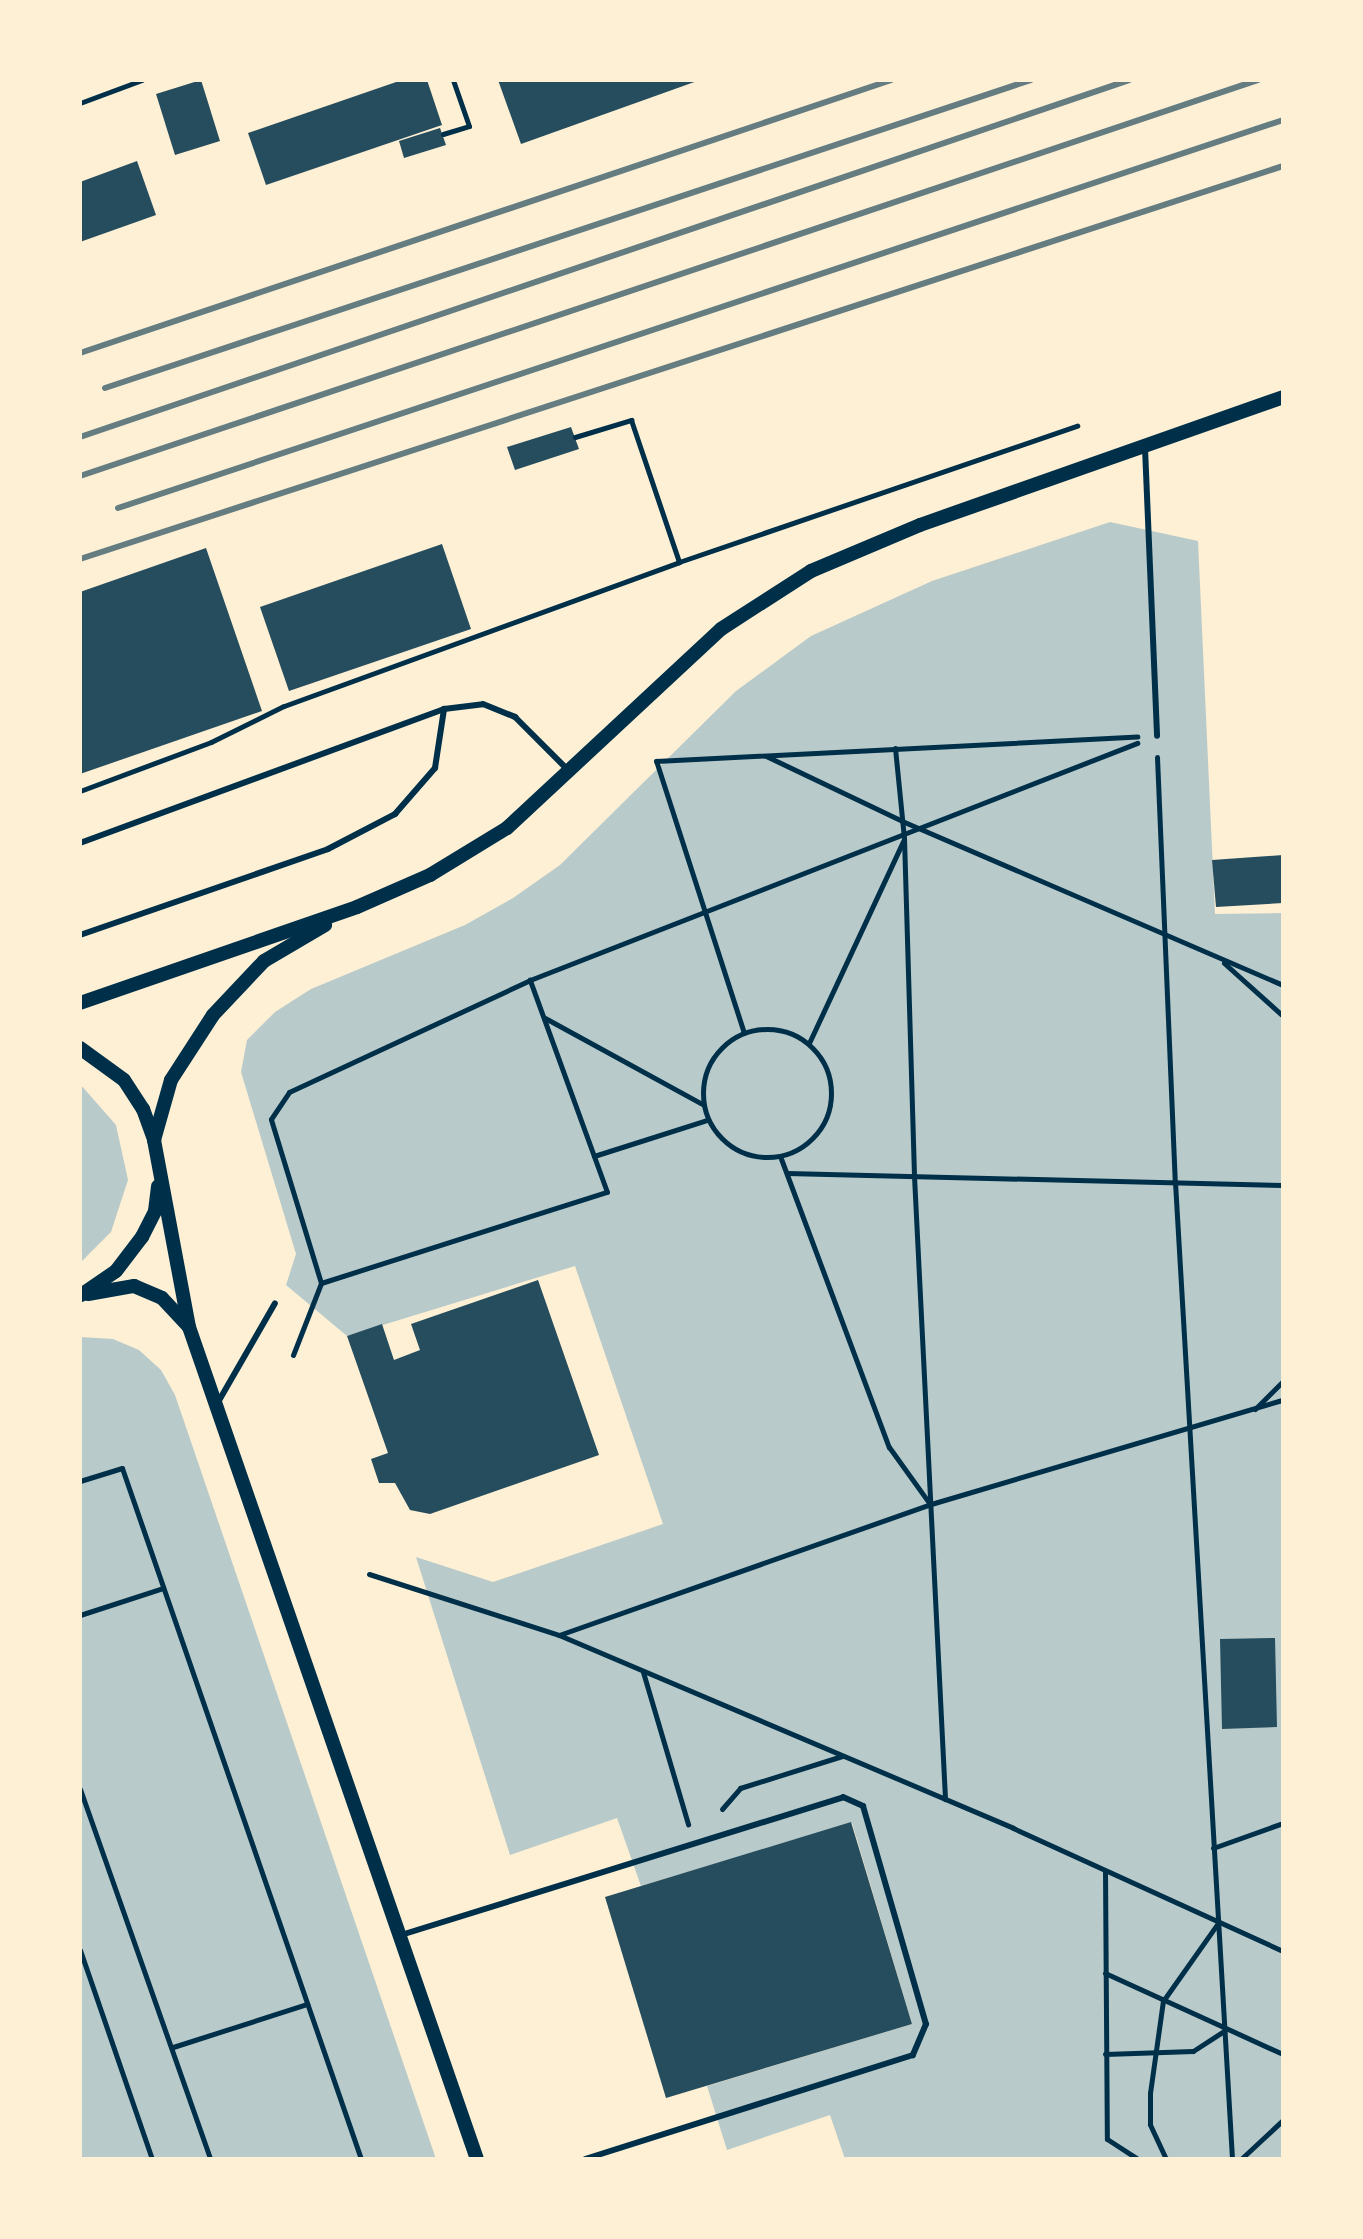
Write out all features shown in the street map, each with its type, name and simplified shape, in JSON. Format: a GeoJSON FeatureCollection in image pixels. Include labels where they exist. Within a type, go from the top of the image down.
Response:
{"type":"FeatureCollection","features":[{"type":"Feature","properties":{"kind":"street"},"geometry":{"type":"LineString","coordinates":[[80,1003],[357,907],[430,875],[507,828],[572,773],[721,629],[811,571],[920,525],[1283,397]]}},
{"type":"Feature","properties":{"kind":"street"},"geometry":{"type":"LineString","coordinates":[[154,1140],[171,1080],[237,986],[264,961],[357,907]]}},
{"type":"Feature","properties":{"kind":"street"},"geometry":{"type":"LineString","coordinates":[[80,1048],[124,1080],[143,1109],[154,1140],[189,1327],[477,2159]]}},
{"type":"Feature","properties":{"kind":"street"},"geometry":{"type":"LineString","coordinates":[[81,1296],[116,1271],[142,1237],[155,1211],[159,1173]]}},
{"type":"Feature","properties":{"kind":"street"},"geometry":{"type":"LineString","coordinates":[[81,1296],[134,1286],[162,1298],[189,1327]]}},
{"type":"Feature","properties":{"kind":"lane"},"geometry":{"type":"LineString","coordinates":[[1145,444],[1157,736]]}},
{"type":"Feature","properties":{"kind":"lane"},"geometry":{"type":"LineString","coordinates":[[80,843],[444,709],[483,704],[515,717],[572,773]]}},
{"type":"Feature","properties":{"kind":"lane"},"geometry":{"type":"LineString","coordinates":[[80,935],[328,849],[395,814],[435,768],[444,709]]}},
{"type":"Feature","properties":{"kind":"lane"},"geometry":{"type":"LineString","coordinates":[[216,1405],[275,1303]]}},
{"type":"Feature","properties":{"kind":"lane"},"geometry":{"type":"LineString","coordinates":[[401,1935],[843,1797],[863,1806],[926,2024],[913,2055],[585,2159]]}},
{"type":"Feature","properties":{"kind":"path"},"geometry":{"type":"LineString","coordinates":[[80,103],[142,80]]}},
{"type":"Feature","properties":{"kind":"path"},"geometry":{"type":"LineString","coordinates":[[443,134],[469,126],[453,80]]}},
{"type":"Feature","properties":{"kind":"path"},"geometry":{"type":"LineString","coordinates":[[575,437],[631,420],[679,562]]}},
{"type":"Feature","properties":{"kind":"path"},"geometry":{"type":"LineString","coordinates":[[80,791],[211,742],[284,706],[679,562],[1077,426]]}},
{"type":"Feature","properties":{"kind":"path"},"geometry":{"type":"LineString","coordinates":[[744,1033],[656,761],[1157,736]]}},
{"type":"Feature","properties":{"kind":"path"},"geometry":{"type":"LineString","coordinates":[[293,1355],[321,1283],[271,1119],[289,1092],[530,980],[904,838],[1157,736]]}},
{"type":"Feature","properties":{"kind":"path"},"geometry":{"type":"LineString","coordinates":[[1157,736],[1175,1182],[1192,1426],[1232,2159]]}},
{"type":"Feature","properties":{"kind":"path"},"geometry":{"type":"LineString","coordinates":[[895,748],[904,838],[914,1176],[945,1799]]}},
{"type":"Feature","properties":{"kind":"path"},"geometry":{"type":"LineString","coordinates":[[765,755],[902,821],[1163,936],[1283,985]]}},
{"type":"Feature","properties":{"kind":"path"},"geometry":{"type":"LineString","coordinates":[[809,1043],[904,838]]}},
{"type":"Feature","properties":{"kind":"path"},"geometry":{"type":"LineString","coordinates":[[1220,959],[1283,1016]]}},
{"type":"Feature","properties":{"kind":"path"},"geometry":{"type":"LineString","coordinates":[[321,1283],[607,1192],[530,980]]}},
{"type":"Feature","properties":{"kind":"path"},"geometry":{"type":"LineString","coordinates":[[544,1018],[704,1105]]}},
{"type":"Feature","properties":{"kind":"path"},"geometry":{"type":"LineString","coordinates":[[779,1028],[809,1043],[829,1072],[830,1105],[823,1128],[813,1138],[780,1156],[747,1156],[707,1120],[704,1105],[706,1074],[720,1045],[744,1033],[779,1028]]}},
{"type":"Feature","properties":{"kind":"path"},"geometry":{"type":"LineString","coordinates":[[594,1156],[707,1120]]}},
{"type":"Feature","properties":{"kind":"path"},"geometry":{"type":"LineString","coordinates":[[780,1156],[889,1447],[931,1504]]}},
{"type":"Feature","properties":{"kind":"path"},"geometry":{"type":"LineString","coordinates":[[787,1173],[1283,1185]]}},
{"type":"Feature","properties":{"kind":"path"},"geometry":{"type":"LineString","coordinates":[[1254,1410],[1283,1381]]}},
{"type":"Feature","properties":{"kind":"path"},"geometry":{"type":"LineString","coordinates":[[559,1635],[931,1504],[1283,1400]]}},
{"type":"Feature","properties":{"kind":"path"},"geometry":{"type":"LineString","coordinates":[[80,1481],[122,1468],[361,2159]]}},
{"type":"Feature","properties":{"kind":"path"},"geometry":{"type":"LineString","coordinates":[[369,1574],[559,1635],[945,1799],[1283,1951]]}},
{"type":"Feature","properties":{"kind":"path"},"geometry":{"type":"LineString","coordinates":[[80,1615],[163,1588]]}},
{"type":"Feature","properties":{"kind":"path"},"geometry":{"type":"LineString","coordinates":[[643,1671],[694,1844]]}},
{"type":"Feature","properties":{"kind":"path"},"geometry":{"type":"LineString","coordinates":[[694,1844],[740,1788],[842,1756]]}},
{"type":"Feature","properties":{"kind":"path"},"geometry":{"type":"LineString","coordinates":[[80,1789],[210,2159]]}},
{"type":"Feature","properties":{"kind":"path"},"geometry":{"type":"LineString","coordinates":[[1213,1848],[1283,1823]]}},
{"type":"Feature","properties":{"kind":"path"},"geometry":{"type":"LineString","coordinates":[[1105,1871],[1107,2139],[1138,2159]]}},
{"type":"Feature","properties":{"kind":"path"},"geometry":{"type":"LineString","coordinates":[[1166,2159],[1150,2124],[1153,2053],[1163,2001],[1219,1922]]}},
{"type":"Feature","properties":{"kind":"path"},"geometry":{"type":"LineString","coordinates":[[80,1950],[152,2159]]}},
{"type":"Feature","properties":{"kind":"path"},"geometry":{"type":"LineString","coordinates":[[1105,1973],[1283,2054]]}},
{"type":"Feature","properties":{"kind":"path"},"geometry":{"type":"LineString","coordinates":[[173,2047],[307,2004]]}},
{"type":"Feature","properties":{"kind":"path"},"geometry":{"type":"LineString","coordinates":[[1105,2054],[1193,2051],[1225,2030]]}},
{"type":"Feature","properties":{"kind":"path"},"geometry":{"type":"LineString","coordinates":[[1241,2159],[1283,2120]]}},
{"type":"Feature","properties":{"kind":"shaded area"},"geometry":{"type":"Polygon","coordinates":[[[1110,522],[1198,541],[1215,914],[1283,913],[1283,2159],[845,2159],[830,2115],[727,2150],[707,2086],[912,2024],[852,1823],[641,1886],[617,1818],[510,1855],[416,1557],[493,1582],[663,1524],[575,1266],[347,1336],[286,1285],[296,1254],[241,1072],[247,1040],[275,1012],[311,989],[465,925],[513,898],[560,865],[736,691],[811,636],[932,581],[1110,522]]]}},
{"type":"Feature","properties":{"kind":"shaded area"},"geometry":{"type":"Polygon","coordinates":[[[80,1084],[116,1125],[128,1180],[111,1232],[80,1263],[80,1084]]]}},
{"type":"Feature","properties":{"kind":"shaded area"},"geometry":{"type":"Polygon","coordinates":[[[80,1337],[113,1339],[139,1350],[161,1370],[175,1395],[436,2159],[80,2159],[80,1337]]]}},
{"type":"Feature","properties":{"kind":"building"},"geometry":{"type":"Polygon","coordinates":[[[201,80],[220,141],[175,155],[156,94],[201,80]]]}},
{"type":"Feature","properties":{"kind":"building"},"geometry":{"type":"Polygon","coordinates":[[[402,80],[427,80],[442,125],[266,185],[248,133],[402,80]]]}},
{"type":"Feature","properties":{"kind":"building"},"geometry":{"type":"Polygon","coordinates":[[[498,80],[700,80],[521,144],[498,80]]]}},
{"type":"Feature","properties":{"kind":"building"},"geometry":{"type":"Polygon","coordinates":[[[440,128],[446,145],[404,158],[399,141],[440,128]]]}},
{"type":"Feature","properties":{"kind":"building"},"geometry":{"type":"Polygon","coordinates":[[[137,161],[156,215],[80,242],[80,182],[137,161]]]}},
{"type":"Feature","properties":{"kind":"building"},"geometry":{"type":"Polygon","coordinates":[[[571,427],[579,449],[515,470],[507,447],[571,427]]]}},
{"type":"Feature","properties":{"kind":"building"},"geometry":{"type":"Polygon","coordinates":[[[442,544],[471,629],[289,691],[260,607],[442,544]]]}},
{"type":"Feature","properties":{"kind":"building"},"geometry":{"type":"Polygon","coordinates":[[[206,548],[262,711],[80,774],[80,592],[206,548]]]}},
{"type":"Feature","properties":{"kind":"building"},"geometry":{"type":"Polygon","coordinates":[[[1283,855],[1283,903],[1216,907],[1212,860],[1283,855]]]}},
{"type":"Feature","properties":{"kind":"building"},"geometry":{"type":"Polygon","coordinates":[[[538,1280],[599,1455],[430,1514],[410,1510],[395,1483],[379,1483],[371,1459],[388,1453],[347,1336],[382,1324],[394,1360],[420,1350],[411,1324],[538,1280]]]}},
{"type":"Feature","properties":{"kind":"building"},"geometry":{"type":"Polygon","coordinates":[[[1275,1638],[1277,1727],[1222,1729],[1220,1639],[1275,1638]]]}},
{"type":"Feature","properties":{"kind":"building"},"geometry":{"type":"Polygon","coordinates":[[[851,1822],[912,2024],[666,2098],[605,1897],[851,1822]]]}},
{"type":"Feature","properties":{"kind":"railway"},"geometry":{"type":"LineString","coordinates":[[80,353],[891,80]]}},
{"type":"Feature","properties":{"kind":"railway"},"geometry":{"type":"LineString","coordinates":[[105,388],[1031,80]]}},
{"type":"Feature","properties":{"kind":"railway"},"geometry":{"type":"LineString","coordinates":[[80,437],[1129,80]]}},
{"type":"Feature","properties":{"kind":"railway"},"geometry":{"type":"LineString","coordinates":[[80,476],[1258,80]]}},
{"type":"Feature","properties":{"kind":"railway"},"geometry":{"type":"LineString","coordinates":[[118,508],[1283,120]]}},
{"type":"Feature","properties":{"kind":"railway"},"geometry":{"type":"LineString","coordinates":[[80,559],[1283,166]]}}]}
